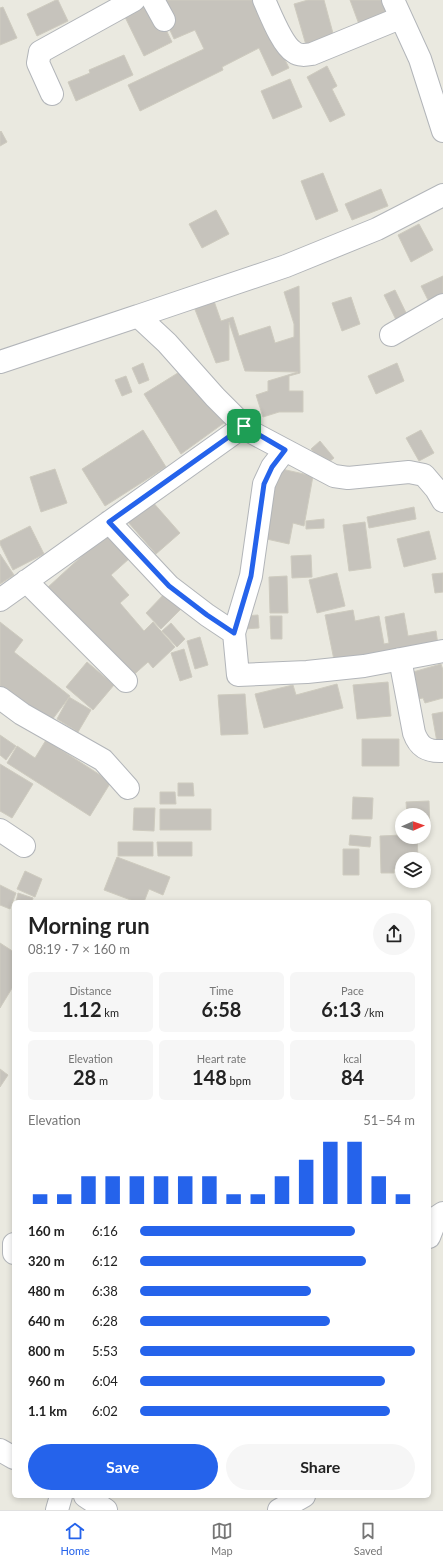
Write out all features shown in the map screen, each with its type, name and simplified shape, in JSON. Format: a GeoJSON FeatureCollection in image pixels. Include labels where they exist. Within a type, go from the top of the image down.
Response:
{"type":"FeatureCollection","features":[{"type":"Feature","properties":{"kind":"street"},"geometry":{"type":"LineString","coordinates":[[52,94],[38,63],[40,52],[134,0]]}},
{"type":"Feature","properties":{"kind":"street"},"geometry":{"type":"LineString","coordinates":[[153,0],[164,20]]}},
{"type":"Feature","properties":{"kind":"street"},"geometry":{"type":"LineString","coordinates":[[264,0],[281,35],[293,52],[300,55],[312,54],[396,9],[420,59],[443,131]]}},
{"type":"Feature","properties":{"kind":"street"},"geometry":{"type":"LineString","coordinates":[[0,362],[286,266],[377,229],[443,195]]}},
{"type":"Feature","properties":{"kind":"street"},"geometry":{"type":"LineString","coordinates":[[391,336],[443,305]]}},
{"type":"Feature","properties":{"kind":"street"},"geometry":{"type":"LineString","coordinates":[[138,316],[167,343],[215,397],[244,426],[334,476],[348,478],[409,472],[424,475],[436,488],[443,501]]}},
{"type":"Feature","properties":{"kind":"street"},"geometry":{"type":"LineString","coordinates":[[0,600],[244,426]]}},
{"type":"Feature","properties":{"kind":"street"},"geometry":{"type":"LineString","coordinates":[[285,450],[272,467],[264,484],[251,576],[234,633],[238,675],[307,672],[364,666],[443,651]]}},
{"type":"Feature","properties":{"kind":"street"},"geometry":{"type":"LineString","coordinates":[[109,522],[169,586],[207,615],[234,633]]}},
{"type":"Feature","properties":{"kind":"street"},"geometry":{"type":"LineString","coordinates":[[26,581],[126,681]]}},
{"type":"Feature","properties":{"kind":"street"},"geometry":{"type":"LineString","coordinates":[[400,659],[417,742],[422,747],[431,750],[443,751]]}},
{"type":"Feature","properties":{"kind":"street"},"geometry":{"type":"LineString","coordinates":[[0,698],[22,714],[103,760],[128,788]]}},
{"type":"Feature","properties":{"kind":"street"},"geometry":{"type":"LineString","coordinates":[[0,830],[24,846]]}},
{"type":"Feature","properties":{"kind":"street"},"geometry":{"type":"LineString","coordinates":[[431,1232],[437,1217],[443,1213]]}},
{"type":"Feature","properties":{"kind":"street"},"geometry":{"type":"LineString","coordinates":[[0,1450],[12,1457]]}},
{"type":"Feature","properties":{"kind":"street"},"geometry":{"type":"LineString","coordinates":[[57,1510],[60,1498]]}},
{"type":"Feature","properties":{"kind":"street"},"geometry":{"type":"LineString","coordinates":[[88,1498],[106,1510]]}},
{"type":"Feature","properties":{"kind":"street"},"geometry":{"type":"LineString","coordinates":[[279,1510],[300,1498]]}},
{"type":"Feature","properties":{"kind":"building"},"geometry":{"type":"Polygon","coordinates":[[[58,0],[68,21],[37,36],[27,14],[58,0]]]}},
{"type":"Feature","properties":{"kind":"building"},"geometry":{"type":"Polygon","coordinates":[[[156,0],[256,0],[289,68],[272,76],[259,48],[222,67],[223,70],[140,111],[128,85],[204,49],[195,30],[174,39],[156,0]]]}},
{"type":"Feature","properties":{"kind":"building"},"geometry":{"type":"Polygon","coordinates":[[[308,0],[324,0],[334,37],[306,45],[294,4],[308,0]]]}},
{"type":"Feature","properties":{"kind":"building"},"geometry":{"type":"Polygon","coordinates":[[[350,0],[382,0],[388,16],[360,27],[350,0]]]}},
{"type":"Feature","properties":{"kind":"building"},"geometry":{"type":"Polygon","coordinates":[[[152,1],[172,42],[144,56],[124,15],[152,1]]]}},
{"type":"Feature","properties":{"kind":"building"},"geometry":{"type":"Polygon","coordinates":[[[3,7],[17,38],[0,45],[0,8],[3,7]]]}},
{"type":"Feature","properties":{"kind":"building"},"geometry":{"type":"Polygon","coordinates":[[[124,55],[133,75],[76,101],[68,82],[90,73],[89,70],[124,55]]]}},
{"type":"Feature","properties":{"kind":"building"},"geometry":{"type":"Polygon","coordinates":[[[327,66],[337,86],[332,89],[345,115],[330,122],[307,77],[327,66]]]}},
{"type":"Feature","properties":{"kind":"building"},"geometry":{"type":"Polygon","coordinates":[[[290,79],[302,107],[273,119],[261,91],[290,79]]]}},
{"type":"Feature","properties":{"kind":"building"},"geometry":{"type":"Polygon","coordinates":[[[1,131],[7,142],[0,146],[0,132],[1,131]]]}},
{"type":"Feature","properties":{"kind":"building"},"geometry":{"type":"Polygon","coordinates":[[[323,173],[338,211],[316,220],[301,181],[323,173]]]}},
{"type":"Feature","properties":{"kind":"building"},"geometry":{"type":"Polygon","coordinates":[[[381,189],[388,206],[352,220],[345,204],[381,189]]]}},
{"type":"Feature","properties":{"kind":"building"},"geometry":{"type":"Polygon","coordinates":[[[216,210],[229,234],[202,248],[189,224],[216,210]]]}},
{"type":"Feature","properties":{"kind":"building"},"geometry":{"type":"Polygon","coordinates":[[[419,224],[433,250],[411,262],[398,235],[419,224]]]}},
{"type":"Feature","properties":{"kind":"building"},"geometry":{"type":"Polygon","coordinates":[[[443,276],[443,300],[431,306],[421,286],[443,276]]]}},
{"type":"Feature","properties":{"kind":"building"},"geometry":{"type":"Polygon","coordinates":[[[299,286],[300,373],[289,376],[289,391],[303,391],[303,412],[279,412],[263,417],[256,395],[268,391],[268,381],[298,372],[245,371],[229,322],[229,360],[216,363],[194,307],[214,301],[221,321],[233,317],[239,336],[270,326],[275,343],[294,337],[294,324],[284,292],[299,286]]]}},
{"type":"Feature","properties":{"kind":"building"},"geometry":{"type":"Polygon","coordinates":[[[395,290],[409,319],[398,324],[384,295],[395,290]]]}},
{"type":"Feature","properties":{"kind":"building"},"geometry":{"type":"Polygon","coordinates":[[[351,297],[360,324],[342,331],[332,303],[351,297]]]}},
{"type":"Feature","properties":{"kind":"building"},"geometry":{"type":"Polygon","coordinates":[[[143,363],[149,380],[139,384],[132,368],[143,363]]]}},
{"type":"Feature","properties":{"kind":"building"},"geometry":{"type":"Polygon","coordinates":[[[397,363],[404,381],[376,394],[368,376],[397,363]]]}},
{"type":"Feature","properties":{"kind":"building"},"geometry":{"type":"Polygon","coordinates":[[[181,371],[228,420],[181,454],[144,394],[181,371]]]}},
{"type":"Feature","properties":{"kind":"building"},"geometry":{"type":"Polygon","coordinates":[[[126,376],[132,392],[122,396],[115,380],[126,376]]]}},
{"type":"Feature","properties":{"kind":"building"},"geometry":{"type":"Polygon","coordinates":[[[143,430],[166,467],[105,506],[82,469],[143,430]]]}},
{"type":"Feature","properties":{"kind":"building"},"geometry":{"type":"Polygon","coordinates":[[[421,430],[434,453],[419,461],[406,438],[421,430]]]}},
{"type":"Feature","properties":{"kind":"building"},"geometry":{"type":"Polygon","coordinates":[[[320,441],[334,458],[324,466],[311,449],[320,441]]]}},
{"type":"Feature","properties":{"kind":"building"},"geometry":{"type":"Polygon","coordinates":[[[277,468],[313,476],[304,526],[293,523],[289,544],[262,538],[277,468]]]}},
{"type":"Feature","properties":{"kind":"building"},"geometry":{"type":"Polygon","coordinates":[[[55,469],[67,503],[41,512],[30,477],[55,469]]]}},
{"type":"Feature","properties":{"kind":"building"},"geometry":{"type":"Polygon","coordinates":[[[151,500],[180,533],[156,554],[127,521],[151,500]]]}},
{"type":"Feature","properties":{"kind":"building"},"geometry":{"type":"Polygon","coordinates":[[[414,507],[416,519],[369,528],[367,517],[414,507]]]}},
{"type":"Feature","properties":{"kind":"building"},"geometry":{"type":"Polygon","coordinates":[[[324,519],[324,528],[306,529],[306,521],[324,519]]]}},
{"type":"Feature","properties":{"kind":"building"},"geometry":{"type":"Polygon","coordinates":[[[365,522],[371,568],[349,571],[343,525],[365,522]]]}},
{"type":"Feature","properties":{"kind":"building"},"geometry":{"type":"Polygon","coordinates":[[[30,526],[44,554],[13,570],[0,544],[0,541],[30,526]]]}},
{"type":"Feature","properties":{"kind":"building"},"geometry":{"type":"Polygon","coordinates":[[[429,531],[436,559],[404,567],[397,539],[429,531]]]}},
{"type":"Feature","properties":{"kind":"building"},"geometry":{"type":"Polygon","coordinates":[[[107,533],[130,558],[111,575],[129,595],[120,603],[144,631],[153,622],[175,647],[153,668],[148,662],[129,679],[47,588],[107,533]]]}},
{"type":"Feature","properties":{"kind":"building"},"geometry":{"type":"Polygon","coordinates":[[[0,554],[14,575],[0,584],[0,554]]]}},
{"type":"Feature","properties":{"kind":"building"},"geometry":{"type":"Polygon","coordinates":[[[311,555],[312,577],[292,578],[291,556],[311,555]]]}},
{"type":"Feature","properties":{"kind":"building"},"geometry":{"type":"Polygon","coordinates":[[[337,573],[345,606],[317,613],[309,580],[337,573]]]}},
{"type":"Feature","properties":{"kind":"building"},"geometry":{"type":"Polygon","coordinates":[[[443,573],[443,592],[435,593],[432,574],[443,573]]]}},
{"type":"Feature","properties":{"kind":"building"},"geometry":{"type":"Polygon","coordinates":[[[287,576],[288,613],[270,613],[269,577],[287,576]]]}},
{"type":"Feature","properties":{"kind":"building"},"geometry":{"type":"Polygon","coordinates":[[[167,591],[183,607],[161,629],[146,613],[167,591]]]}},
{"type":"Feature","properties":{"kind":"building"},"geometry":{"type":"Polygon","coordinates":[[[353,610],[355,621],[379,616],[384,644],[389,643],[385,617],[404,613],[408,636],[436,631],[438,645],[335,665],[325,615],[353,610]]]}},
{"type":"Feature","properties":{"kind":"building"},"geometry":{"type":"Polygon","coordinates":[[[258,615],[259,628],[244,629],[243,616],[258,615]]]}},
{"type":"Feature","properties":{"kind":"building"},"geometry":{"type":"Polygon","coordinates":[[[270,616],[282,616],[282,639],[271,639],[270,616]]]}},
{"type":"Feature","properties":{"kind":"building"},"geometry":{"type":"Polygon","coordinates":[[[0,622],[23,640],[14,652],[70,696],[49,724],[0,686],[0,622]]]}},
{"type":"Feature","properties":{"kind":"building"},"geometry":{"type":"Polygon","coordinates":[[[171,623],[185,639],[177,647],[162,631],[171,623]]]}},
{"type":"Feature","properties":{"kind":"building"},"geometry":{"type":"Polygon","coordinates":[[[200,637],[208,665],[195,669],[187,641],[200,637]]]}},
{"type":"Feature","properties":{"kind":"building"},"geometry":{"type":"Polygon","coordinates":[[[184,649],[192,677],[180,681],[171,653],[184,649]]]}},
{"type":"Feature","properties":{"kind":"building"},"geometry":{"type":"Polygon","coordinates":[[[87,662],[114,685],[93,710],[66,687],[87,662]]]}},
{"type":"Feature","properties":{"kind":"building"},"geometry":{"type":"Polygon","coordinates":[[[441,664],[443,670],[443,698],[425,703],[423,698],[413,700],[406,674],[441,664]]]}},
{"type":"Feature","properties":{"kind":"building"},"geometry":{"type":"Polygon","coordinates":[[[388,682],[391,716],[357,719],[353,685],[388,682]]]}},
{"type":"Feature","properties":{"kind":"building"},"geometry":{"type":"Polygon","coordinates":[[[337,684],[343,708],[264,728],[255,694],[293,685],[296,695],[337,684]]]}},
{"type":"Feature","properties":{"kind":"building"},"geometry":{"type":"Polygon","coordinates":[[[245,694],[248,734],[221,735],[218,695],[245,694]]]}},
{"type":"Feature","properties":{"kind":"building"},"geometry":{"type":"Polygon","coordinates":[[[69,697],[91,710],[78,732],[57,719],[69,697]]]}},
{"type":"Feature","properties":{"kind":"building"},"geometry":{"type":"Polygon","coordinates":[[[443,712],[443,747],[438,748],[432,714],[443,712]]]}},
{"type":"Feature","properties":{"kind":"building"},"geometry":{"type":"Polygon","coordinates":[[[0,735],[16,746],[6,760],[0,755],[0,735]]]}},
{"type":"Feature","properties":{"kind":"building"},"geometry":{"type":"Polygon","coordinates":[[[362,739],[399,739],[399,766],[362,766],[362,739]]]}},
{"type":"Feature","properties":{"kind":"building"},"geometry":{"type":"Polygon","coordinates":[[[46,740],[111,782],[90,816],[7,763],[17,746],[35,758],[46,740]]]}},
{"type":"Feature","properties":{"kind":"building"},"geometry":{"type":"Polygon","coordinates":[[[0,764],[33,784],[12,818],[0,811],[0,764]]]}},
{"type":"Feature","properties":{"kind":"building"},"geometry":{"type":"Polygon","coordinates":[[[178,783],[193,783],[194,796],[178,796],[178,783]]]}},
{"type":"Feature","properties":{"kind":"building"},"geometry":{"type":"Polygon","coordinates":[[[160,792],[175,792],[176,804],[160,804],[160,792]]]}},
{"type":"Feature","properties":{"kind":"building"},"geometry":{"type":"Polygon","coordinates":[[[353,797],[373,798],[372,819],[352,819],[353,797]]]}},
{"type":"Feature","properties":{"kind":"building"},"geometry":{"type":"Polygon","coordinates":[[[429,801],[429,808],[406,808],[406,802],[429,801]]]}},
{"type":"Feature","properties":{"kind":"building"},"geometry":{"type":"Polygon","coordinates":[[[134,808],[155,808],[154,831],[133,830],[134,808]]]}},
{"type":"Feature","properties":{"kind":"building"},"geometry":{"type":"Polygon","coordinates":[[[160,809],[211,809],[211,830],[160,830],[160,809]]]}},
{"type":"Feature","properties":{"kind":"building"},"geometry":{"type":"Polygon","coordinates":[[[350,835],[371,837],[370,847],[349,845],[350,835]]]}},
{"type":"Feature","properties":{"kind":"building"},"geometry":{"type":"Polygon","coordinates":[[[395,835],[395,844],[417,844],[418,852],[395,852],[394,873],[381,873],[380,836],[395,835]]]}},
{"type":"Feature","properties":{"kind":"building"},"geometry":{"type":"Polygon","coordinates":[[[118,842],[153,842],[153,856],[118,856],[118,842]]]}},
{"type":"Feature","properties":{"kind":"building"},"geometry":{"type":"Polygon","coordinates":[[[157,842],[192,842],[192,856],[158,856],[157,842]]]}},
{"type":"Feature","properties":{"kind":"building"},"geometry":{"type":"Polygon","coordinates":[[[343,849],[359,849],[359,875],[343,875],[343,849]]]}},
{"type":"Feature","properties":{"kind":"building"},"geometry":{"type":"Polygon","coordinates":[[[117,857],[170,877],[163,895],[149,889],[145,900],[131,900],[104,890],[117,857]]]}},
{"type":"Feature","properties":{"kind":"building"},"geometry":{"type":"Polygon","coordinates":[[[25,871],[42,879],[35,897],[17,889],[25,871]]]}},
{"type":"Feature","properties":{"kind":"building"},"geometry":{"type":"Polygon","coordinates":[[[0,885],[16,893],[12,900],[10,909],[0,905],[0,885]]]}},
{"type":"Feature","properties":{"kind":"building"},"geometry":{"type":"Polygon","coordinates":[[[18,893],[33,898],[32,900],[16,900],[18,893]]]}},
{"type":"Feature","properties":{"kind":"building"},"geometry":{"type":"Polygon","coordinates":[[[0,943],[12,951],[12,988],[0,1008],[0,943]]]}},
{"type":"Feature","properties":{"kind":"building"},"geometry":{"type":"Polygon","coordinates":[[[0,1069],[8,1075],[0,1087],[0,1069]]]}},
{"type":"Feature","properties":{"kind":"route"},"geometry":{"type":"LineString","coordinates":[[244,426],[285,450],[272,467],[264,484],[251,576],[234,633],[207,615],[169,586],[109,522],[244,426]]}}]}
